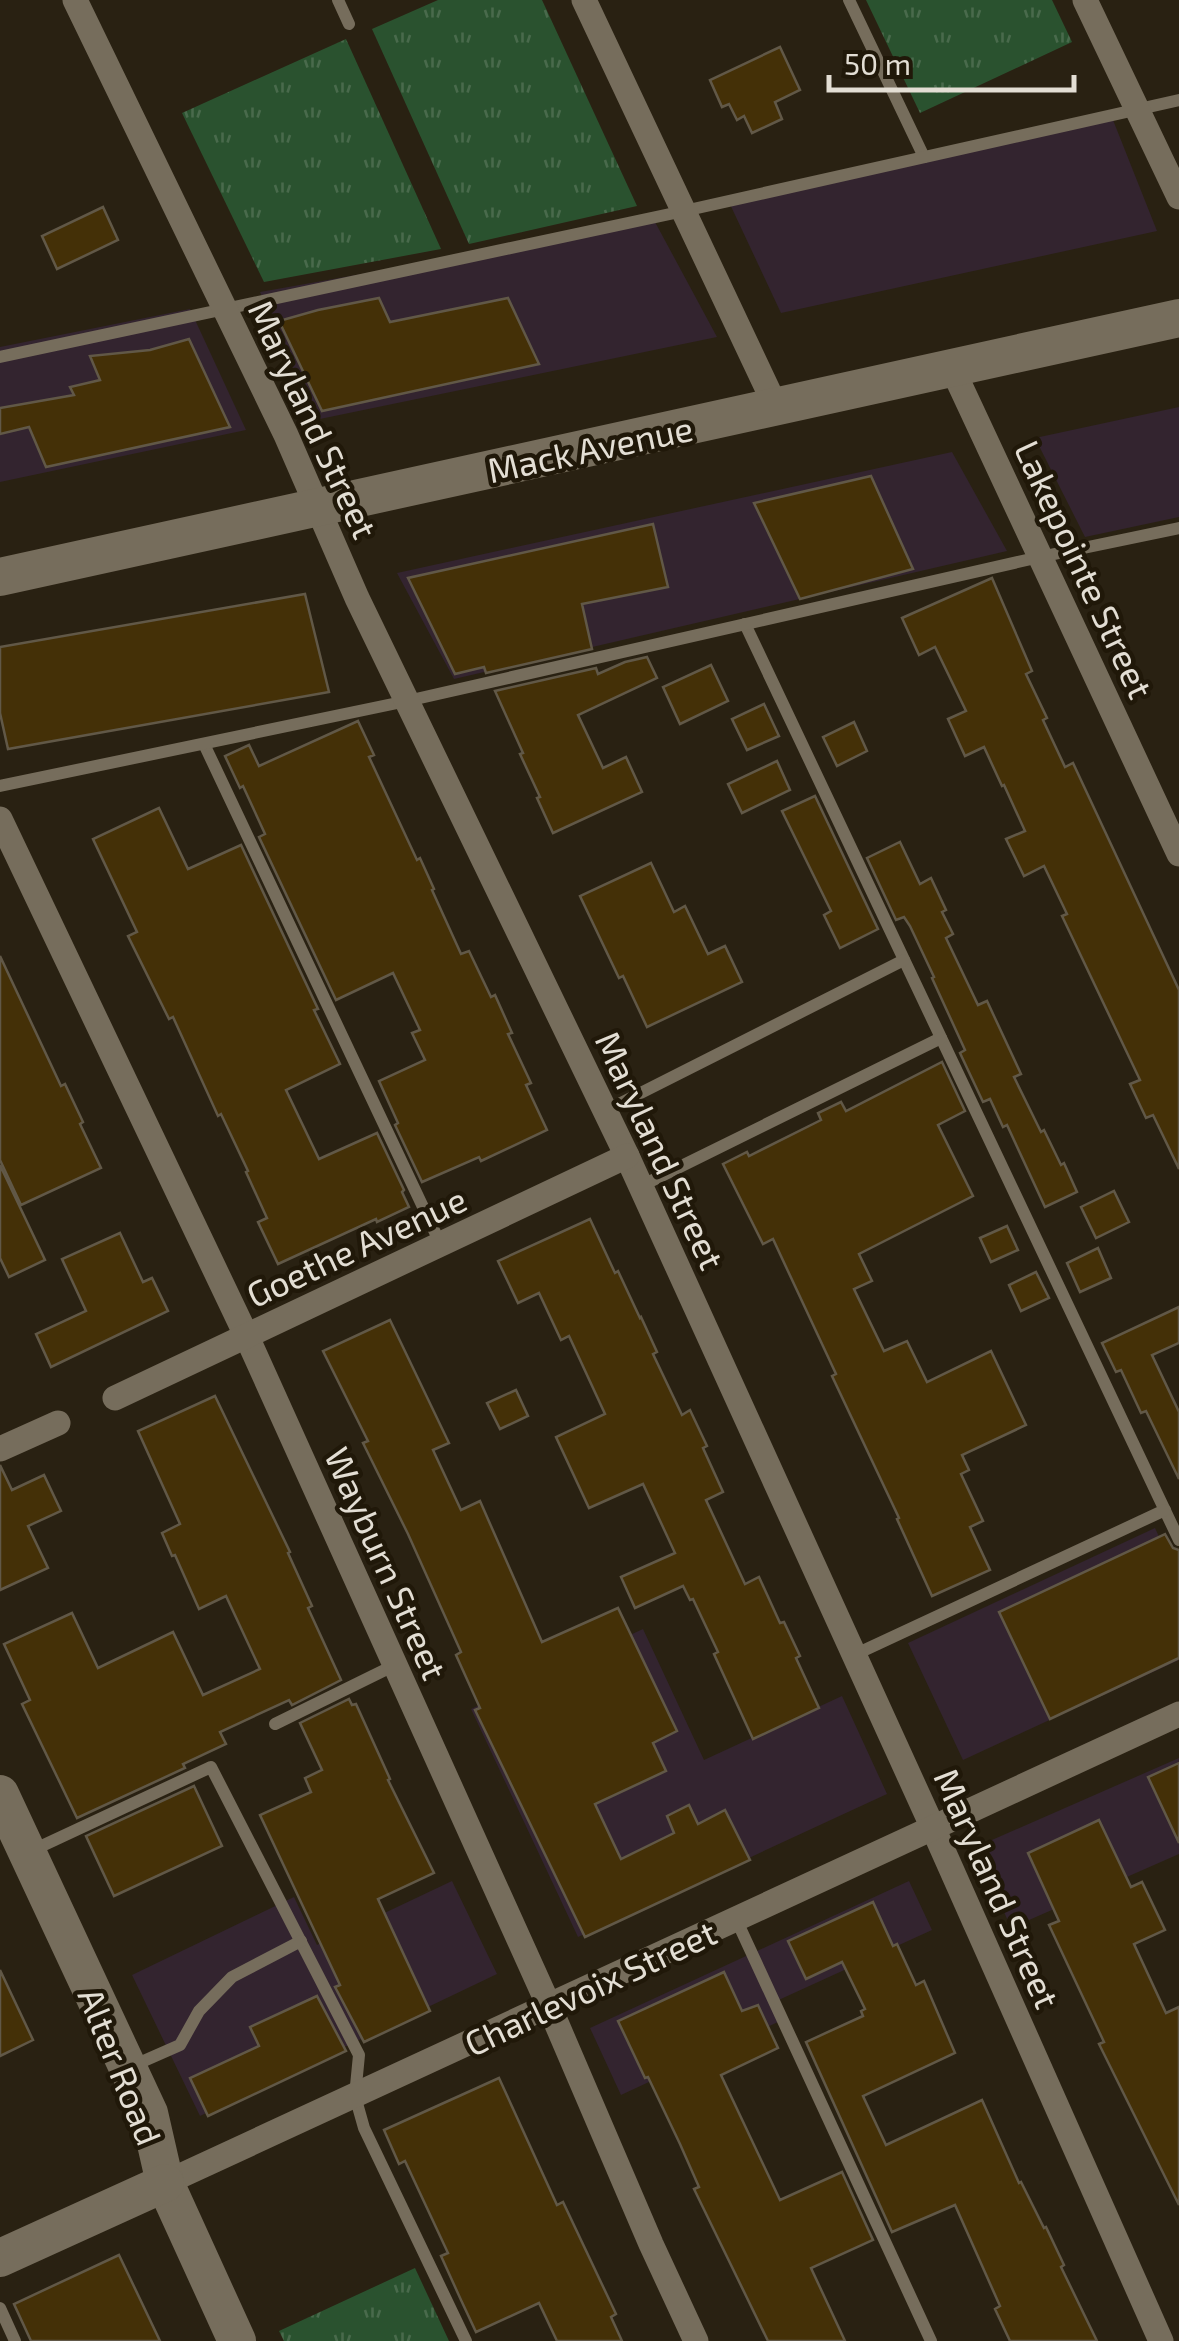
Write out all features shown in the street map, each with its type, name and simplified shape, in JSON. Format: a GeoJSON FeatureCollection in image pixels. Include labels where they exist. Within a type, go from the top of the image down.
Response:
{"type":"FeatureCollection","features":[{"type":"Feature","properties":{"kind":"main road","name":"Mack Avenue"},"geometry":{"type":"LineString","coordinates":[[0,578],[1179,318]]}},
{"type":"Feature","properties":{"kind":"main road","name":"Alter Road"},"geometry":{"type":"LineString","coordinates":[[0,1794],[149,2114],[165,2184],[237,2341]]}},
{"type":"Feature","properties":{"kind":"main road","name":"Charlevoix Street"},"geometry":{"type":"LineString","coordinates":[[0,2258],[165,2184]]}},
{"type":"Feature","properties":{"kind":"street","name":"Maryland Street"},"geometry":{"type":"LineString","coordinates":[[76,0],[286,434],[357,598],[641,1186],[1161,2341]]}},
{"type":"Feature","properties":{"kind":"street"},"geometry":{"type":"LineString","coordinates":[[584,0],[776,407]]}},
{"type":"Feature","properties":{"kind":"street"},"geometry":{"type":"LineString","coordinates":[[1086,0],[1179,197]]}},
{"type":"Feature","properties":{"kind":"street","name":"Lakepointe Street"},"geometry":{"type":"LineString","coordinates":[[952,368],[1179,854]]}},
{"type":"Feature","properties":{"kind":"street","name":"Wayburn Street"},"geometry":{"type":"LineString","coordinates":[[0,819],[247,1337],[696,2341]]}},
{"type":"Feature","properties":{"kind":"street","name":"Goethe Avenue"},"geometry":{"type":"LineString","coordinates":[[115,1398],[627,1156]]}},
{"type":"Feature","properties":{"kind":"street"},"geometry":{"type":"LineString","coordinates":[[0,1449],[58,1424]]}},
{"type":"Feature","properties":{"kind":"street","name":"Charlevoix Street"},"geometry":{"type":"LineString","coordinates":[[165,2184],[1179,1714]]}},
{"type":"Feature","properties":{"kind":"lane"},"geometry":{"type":"LineString","coordinates":[[338,0],[349,24]]}},
{"type":"Feature","properties":{"kind":"lane"},"geometry":{"type":"LineString","coordinates":[[849,0],[924,157]]}},
{"type":"Feature","properties":{"kind":"lane"},"geometry":{"type":"LineString","coordinates":[[1,354],[226,310],[1179,100]]}},
{"type":"Feature","properties":{"kind":"lane"},"geometry":{"type":"LineString","coordinates":[[0,786],[407,701],[1179,528]]}},
{"type":"Feature","properties":{"kind":"lane"},"geometry":{"type":"LineString","coordinates":[[745,624],[1179,1540]]}},
{"type":"Feature","properties":{"kind":"lane"},"geometry":{"type":"LineString","coordinates":[[204,744],[441,1245]]}},
{"type":"Feature","properties":{"kind":"lane"},"geometry":{"type":"LineString","coordinates":[[605,1110],[904,960]]}},
{"type":"Feature","properties":{"kind":"lane"},"geometry":{"type":"LineString","coordinates":[[641,1186],[942,1038]]}},
{"type":"Feature","properties":{"kind":"lane"},"geometry":{"type":"LineString","coordinates":[[854,1655],[1165,1510]]}},
{"type":"Feature","properties":{"kind":"lane"},"geometry":{"type":"LineString","coordinates":[[275,1724],[395,1666]]}},
{"type":"Feature","properties":{"kind":"lane"},"geometry":{"type":"LineString","coordinates":[[28,1853],[211,1767],[359,2056],[355,2096],[364,2128],[466,2341]]}},
{"type":"Feature","properties":{"kind":"lane"},"geometry":{"type":"LineString","coordinates":[[736,1919],[931,2341]]}},
{"type":"Feature","properties":{"kind":"lane"},"geometry":{"type":"LineString","coordinates":[[128,2068],[180,2045],[200,2011],[232,1977],[300,1942]]}},
{"type":"Feature","properties":{"kind":"lane"},"geometry":{"type":"LineString","coordinates":[[0,2308],[16,2341]]}},
{"type":"Feature","properties":{"kind":"shaded area"},"geometry":{"type":"Polygon","coordinates":[[[1113,120],[1157,231],[781,313],[728,200],[1113,120]]]}},
{"type":"Feature","properties":{"kind":"shaded area"},"geometry":{"type":"Polygon","coordinates":[[[655,222],[717,337],[315,420],[260,292],[655,222]]]}},
{"type":"Feature","properties":{"kind":"shaded area"},"geometry":{"type":"Polygon","coordinates":[[[190,309],[246,430],[0,482],[0,347],[190,309]]]}},
{"type":"Feature","properties":{"kind":"shaded area"},"geometry":{"type":"Polygon","coordinates":[[[1179,407],[1179,517],[1085,537],[1035,438],[1179,407]]]}},
{"type":"Feature","properties":{"kind":"shaded area"},"geometry":{"type":"Polygon","coordinates":[[[952,452],[1007,551],[454,679],[397,573],[952,452]]]}},
{"type":"Feature","properties":{"kind":"shaded area"},"geometry":{"type":"Polygon","coordinates":[[[1155,1528],[1179,1580],[1179,1660],[963,1760],[908,1643],[1155,1528]]]}},
{"type":"Feature","properties":{"kind":"shaded area"},"geometry":{"type":"Polygon","coordinates":[[[643,1629],[704,1760],[842,1696],[887,1794],[578,1937],[471,1709],[643,1629]]]}},
{"type":"Feature","properties":{"kind":"shaded area"},"geometry":{"type":"Polygon","coordinates":[[[1179,1758],[1179,1854],[1011,1928],[976,1847],[1179,1758]]]}},
{"type":"Feature","properties":{"kind":"shaded area"},"geometry":{"type":"Polygon","coordinates":[[[452,1881],[497,1974],[200,2116],[132,1975],[294,1897],[317,1945],[452,1881]]]}},
{"type":"Feature","properties":{"kind":"shaded area"},"geometry":{"type":"Polygon","coordinates":[[[909,1881],[932,1930],[772,2003],[780,2021],[621,2095],[590,2028],[909,1881]]]}},
{"type":"Feature","properties":{"kind":"green space"},"geometry":{"type":"Polygon","coordinates":[[[438,0],[542,0],[637,206],[469,244],[372,29],[438,0]]]}},
{"type":"Feature","properties":{"kind":"green space"},"geometry":{"type":"Polygon","coordinates":[[[866,0],[1052,0],[1072,42],[920,113],[866,0]]]}},
{"type":"Feature","properties":{"kind":"green space"},"geometry":{"type":"Polygon","coordinates":[[[346,39],[441,249],[264,282],[182,113],[346,39]]]}},
{"type":"Feature","properties":{"kind":"green space"},"geometry":{"type":"Polygon","coordinates":[[[415,2268],[449,2341],[284,2341],[279,2331],[415,2268]]]}},
{"type":"Feature","properties":{"kind":"building"},"geometry":{"type":"Polygon","coordinates":[[[780,47],[800,90],[775,102],[782,119],[752,133],[744,116],[737,120],[729,104],[722,107],[710,80],[780,47]]]}},
{"type":"Feature","properties":{"kind":"building"},"geometry":{"type":"Polygon","coordinates":[[[103,207],[118,240],[57,269],[42,236],[103,207]]]}},
{"type":"Feature","properties":{"kind":"building"},"geometry":{"type":"Polygon","coordinates":[[[379,298],[390,322],[508,298],[539,364],[322,411],[279,321],[379,298]]]}},
{"type":"Feature","properties":{"kind":"building"},"geometry":{"type":"Polygon","coordinates":[[[189,339],[230,427],[46,467],[29,427],[0,434],[0,408],[74,395],[70,387],[100,380],[90,356],[150,350],[189,339]]]}},
{"type":"Feature","properties":{"kind":"building"},"geometry":{"type":"Polygon","coordinates":[[[871,476],[913,569],[800,599],[754,503],[871,476]]]}},
{"type":"Feature","properties":{"kind":"building"},"geometry":{"type":"Polygon","coordinates":[[[653,524],[668,587],[582,604],[592,649],[486,673],[484,667],[455,674],[408,578],[653,524]]]}},
{"type":"Feature","properties":{"kind":"building"},"geometry":{"type":"Polygon","coordinates":[[[992,578],[1032,671],[1026,674],[1047,718],[1043,720],[1065,767],[1073,763],[1179,990],[1179,1169],[1153,1115],[1146,1118],[1130,1084],[1140,1080],[1062,916],[1067,914],[1044,866],[1024,876],[1006,839],[1025,831],[1004,785],[984,747],[965,756],[948,719],[966,711],[935,647],[919,655],[902,618],[992,578]]]}},
{"type":"Feature","properties":{"kind":"building"},"geometry":{"type":"Polygon","coordinates":[[[305,594],[329,692],[8,749],[0,713],[0,647],[305,594]]]}},
{"type":"Feature","properties":{"kind":"building"},"geometry":{"type":"Polygon","coordinates":[[[647,657],[657,678],[578,715],[603,768],[626,757],[642,792],[553,833],[495,691],[596,668],[598,674],[647,657]]]}},
{"type":"Feature","properties":{"kind":"building"},"geometry":{"type":"Polygon","coordinates":[[[711,665],[728,701],[680,724],[663,687],[711,665]]]}},
{"type":"Feature","properties":{"kind":"building"},"geometry":{"type":"Polygon","coordinates":[[[764,704],[779,736],[747,750],[732,719],[764,704]]]}},
{"type":"Feature","properties":{"kind":"building"},"geometry":{"type":"Polygon","coordinates":[[[358,721],[374,755],[369,757],[417,860],[420,858],[461,954],[469,951],[491,997],[495,995],[531,1083],[526,1085],[547,1130],[481,1161],[479,1157],[422,1182],[379,1081],[425,1060],[412,1033],[420,1030],[393,973],[336,1000],[259,837],[265,834],[225,756],[249,745],[259,766],[358,721]]]}},
{"type":"Feature","properties":{"kind":"building"},"geometry":{"type":"Polygon","coordinates":[[[854,722],[867,751],[837,766],[823,737],[854,722]]]}},
{"type":"Feature","properties":{"kind":"building"},"geometry":{"type":"Polygon","coordinates":[[[777,761],[790,790],[742,813],[728,784],[777,761]]]}},
{"type":"Feature","properties":{"kind":"building"},"geometry":{"type":"Polygon","coordinates":[[[815,796],[878,929],[840,948],[824,915],[831,911],[782,811],[815,796]]]}},
{"type":"Feature","properties":{"kind":"building"},"geometry":{"type":"Polygon","coordinates":[[[159,808],[188,869],[241,845],[318,1009],[314,1010],[340,1064],[286,1090],[319,1159],[377,1133],[409,1207],[278,1264],[258,1222],[267,1218],[248,1171],[173,1017],[169,1019],[128,936],[137,932],[93,839],[159,808]]]}},
{"type":"Feature","properties":{"kind":"building"},"geometry":{"type":"Polygon","coordinates":[[[900,842],[920,884],[931,878],[953,934],[946,938],[978,1005],[987,1001],[1021,1074],[1014,1077],[1077,1192],[1045,1207],[1007,1125],[1003,1127],[990,1099],[983,1102],[960,1053],[965,1050],[910,926],[904,917],[896,920],[867,858],[900,842]]]}},
{"type":"Feature","properties":{"kind":"building"},"geometry":{"type":"Polygon","coordinates":[[[651,863],[674,912],[685,906],[708,954],[725,946],[742,982],[647,1027],[580,896],[651,863]]]}},
{"type":"Feature","properties":{"kind":"building"},"geometry":{"type":"Polygon","coordinates":[[[0,956],[61,1086],[65,1084],[101,1168],[21,1205],[0,1160],[0,956]]]}},
{"type":"Feature","properties":{"kind":"building"},"geometry":{"type":"Polygon","coordinates":[[[942,1062],[965,1111],[938,1125],[973,1196],[859,1254],[872,1281],[854,1289],[884,1351],[907,1341],[927,1382],[991,1351],[1026,1425],[962,1455],[969,1470],[961,1474],[983,1521],[970,1527],[990,1570],[932,1596],[773,1239],[763,1244],[723,1164],[747,1152],[749,1156],[821,1120],[818,1113],[841,1102],[846,1111],[942,1062]]]}},
{"type":"Feature","properties":{"kind":"building"},"geometry":{"type":"Polygon","coordinates":[[[0,1165],[45,1260],[9,1277],[0,1258],[0,1165]]]}},
{"type":"Feature","properties":{"kind":"building"},"geometry":{"type":"Polygon","coordinates":[[[1114,1191],[1129,1222],[1096,1238],[1081,1207],[1114,1191]]]}},
{"type":"Feature","properties":{"kind":"building"},"geometry":{"type":"Polygon","coordinates":[[[590,1219],[641,1317],[657,1352],[653,1354],[682,1415],[690,1410],[707,1446],[703,1448],[723,1492],[706,1500],[745,1584],[759,1577],[800,1656],[796,1658],[819,1708],[753,1739],[714,1654],[718,1652],[683,1586],[635,1608],[621,1577],[675,1553],[643,1484],[589,1508],[556,1437],[605,1414],[569,1336],[561,1340],[539,1293],[518,1303],[498,1261],[590,1219]]]}},
{"type":"Feature","properties":{"kind":"building"},"geometry":{"type":"Polygon","coordinates":[[[1007,1226],[1018,1250],[991,1262],[980,1238],[1007,1226]]]}},
{"type":"Feature","properties":{"kind":"building"},"geometry":{"type":"Polygon","coordinates":[[[120,1233],[143,1282],[152,1278],[168,1311],[51,1367],[36,1334],[86,1311],[62,1259],[120,1233]]]}},
{"type":"Feature","properties":{"kind":"building"},"geometry":{"type":"Polygon","coordinates":[[[1098,1248],[1111,1278],[1080,1292],[1067,1263],[1098,1248]]]}},
{"type":"Feature","properties":{"kind":"building"},"geometry":{"type":"Polygon","coordinates":[[[1036,1272],[1049,1298],[1021,1311],[1009,1285],[1036,1272]]]}},
{"type":"Feature","properties":{"kind":"building"},"geometry":{"type":"Polygon","coordinates":[[[1179,1307],[1179,1343],[1152,1355],[1179,1412],[1179,1479],[1146,1411],[1141,1413],[1121,1370],[1116,1372],[1102,1343],[1179,1307]]]}},
{"type":"Feature","properties":{"kind":"building"},"geometry":{"type":"Polygon","coordinates":[[[390,1320],[449,1443],[433,1450],[461,1510],[480,1501],[542,1642],[618,1608],[677,1731],[653,1743],[666,1771],[595,1804],[621,1859],[674,1833],[667,1816],[689,1805],[698,1824],[725,1810],[750,1860],[585,1937],[475,1710],[480,1708],[456,1655],[461,1652],[363,1443],[368,1441],[323,1351],[390,1320]]]}},
{"type":"Feature","properties":{"kind":"building"},"geometry":{"type":"Polygon","coordinates":[[[516,1390],[528,1416],[500,1429],[487,1403],[516,1390]]]}},
{"type":"Feature","properties":{"kind":"building"},"geometry":{"type":"Polygon","coordinates":[[[215,1396],[290,1552],[312,1606],[308,1608],[341,1680],[292,1705],[289,1700],[220,1732],[226,1744],[183,1764],[185,1768],[77,1818],[22,1704],[30,1700],[4,1644],[72,1613],[98,1668],[173,1632],[203,1695],[260,1669],[226,1596],[199,1609],[162,1533],[180,1524],[138,1431],[215,1396]]]}},
{"type":"Feature","properties":{"kind":"building"},"geometry":{"type":"Polygon","coordinates":[[[0,1465],[12,1490],[44,1475],[61,1511],[28,1526],[48,1568],[0,1590],[0,1465]]]}},
{"type":"Feature","properties":{"kind":"building"},"geometry":{"type":"Polygon","coordinates":[[[1165,1534],[1173,1548],[1179,1550],[1179,1658],[1050,1719],[999,1612],[1165,1534]]]}},
{"type":"Feature","properties":{"kind":"building"},"geometry":{"type":"Polygon","coordinates":[[[349,1699],[352,1705],[356,1704],[434,1873],[378,1899],[430,2011],[364,2042],[335,1987],[340,1985],[260,1815],[311,1792],[305,1778],[322,1770],[300,1723],[349,1699]]]}},
{"type":"Feature","properties":{"kind":"building"},"geometry":{"type":"Polygon","coordinates":[[[1179,1763],[1179,1843],[1148,1777],[1179,1763]]]}},
{"type":"Feature","properties":{"kind":"building"},"geometry":{"type":"Polygon","coordinates":[[[194,1786],[222,1846],[114,1896],[86,1836],[194,1786]]]}},
{"type":"Feature","properties":{"kind":"building"},"geometry":{"type":"Polygon","coordinates":[[[1099,1820],[1131,1887],[1142,1882],[1165,1930],[1134,1944],[1166,2013],[1179,2007],[1179,2205],[1099,2044],[1104,2042],[1049,1925],[1059,1921],[1028,1853],[1099,1820]]]}},
{"type":"Feature","properties":{"kind":"building"},"geometry":{"type":"Polygon","coordinates":[[[873,1902],[916,1985],[924,1981],[955,2053],[863,2096],[886,2145],[982,2100],[1019,2183],[1046,2227],[1097,2341],[1010,2341],[995,2309],[1000,2306],[955,2205],[892,2232],[806,2042],[863,2016],[861,2011],[865,2009],[842,1962],[806,1979],[788,1941],[873,1902]]]}},
{"type":"Feature","properties":{"kind":"building"},"geometry":{"type":"Polygon","coordinates":[[[0,1970],[33,2040],[0,2056],[0,1970]]]}},
{"type":"Feature","properties":{"kind":"building"},"geometry":{"type":"Polygon","coordinates":[[[724,1972],[742,2011],[758,2005],[778,2048],[721,2075],[780,2200],[842,2172],[873,2240],[811,2268],[845,2341],[768,2341],[694,2189],[699,2187],[680,2144],[618,2021],[724,1972]]]}},
{"type":"Feature","properties":{"kind":"building"},"geometry":{"type":"Polygon","coordinates":[[[317,1996],[346,2051],[208,2116],[190,2078],[259,2046],[250,2027],[317,1996]]]}},
{"type":"Feature","properties":{"kind":"building"},"geometry":{"type":"Polygon","coordinates":[[[499,2078],[557,2205],[563,2202],[616,2314],[611,2317],[622,2341],[557,2341],[539,2303],[476,2332],[461,2300],[441,2256],[448,2253],[405,2161],[399,2164],[384,2130],[499,2078]]]}},
{"type":"Feature","properties":{"kind":"building"},"geometry":{"type":"Polygon","coordinates":[[[119,2255],[160,2341],[31,2341],[14,2304],[119,2255]]]}}]}
